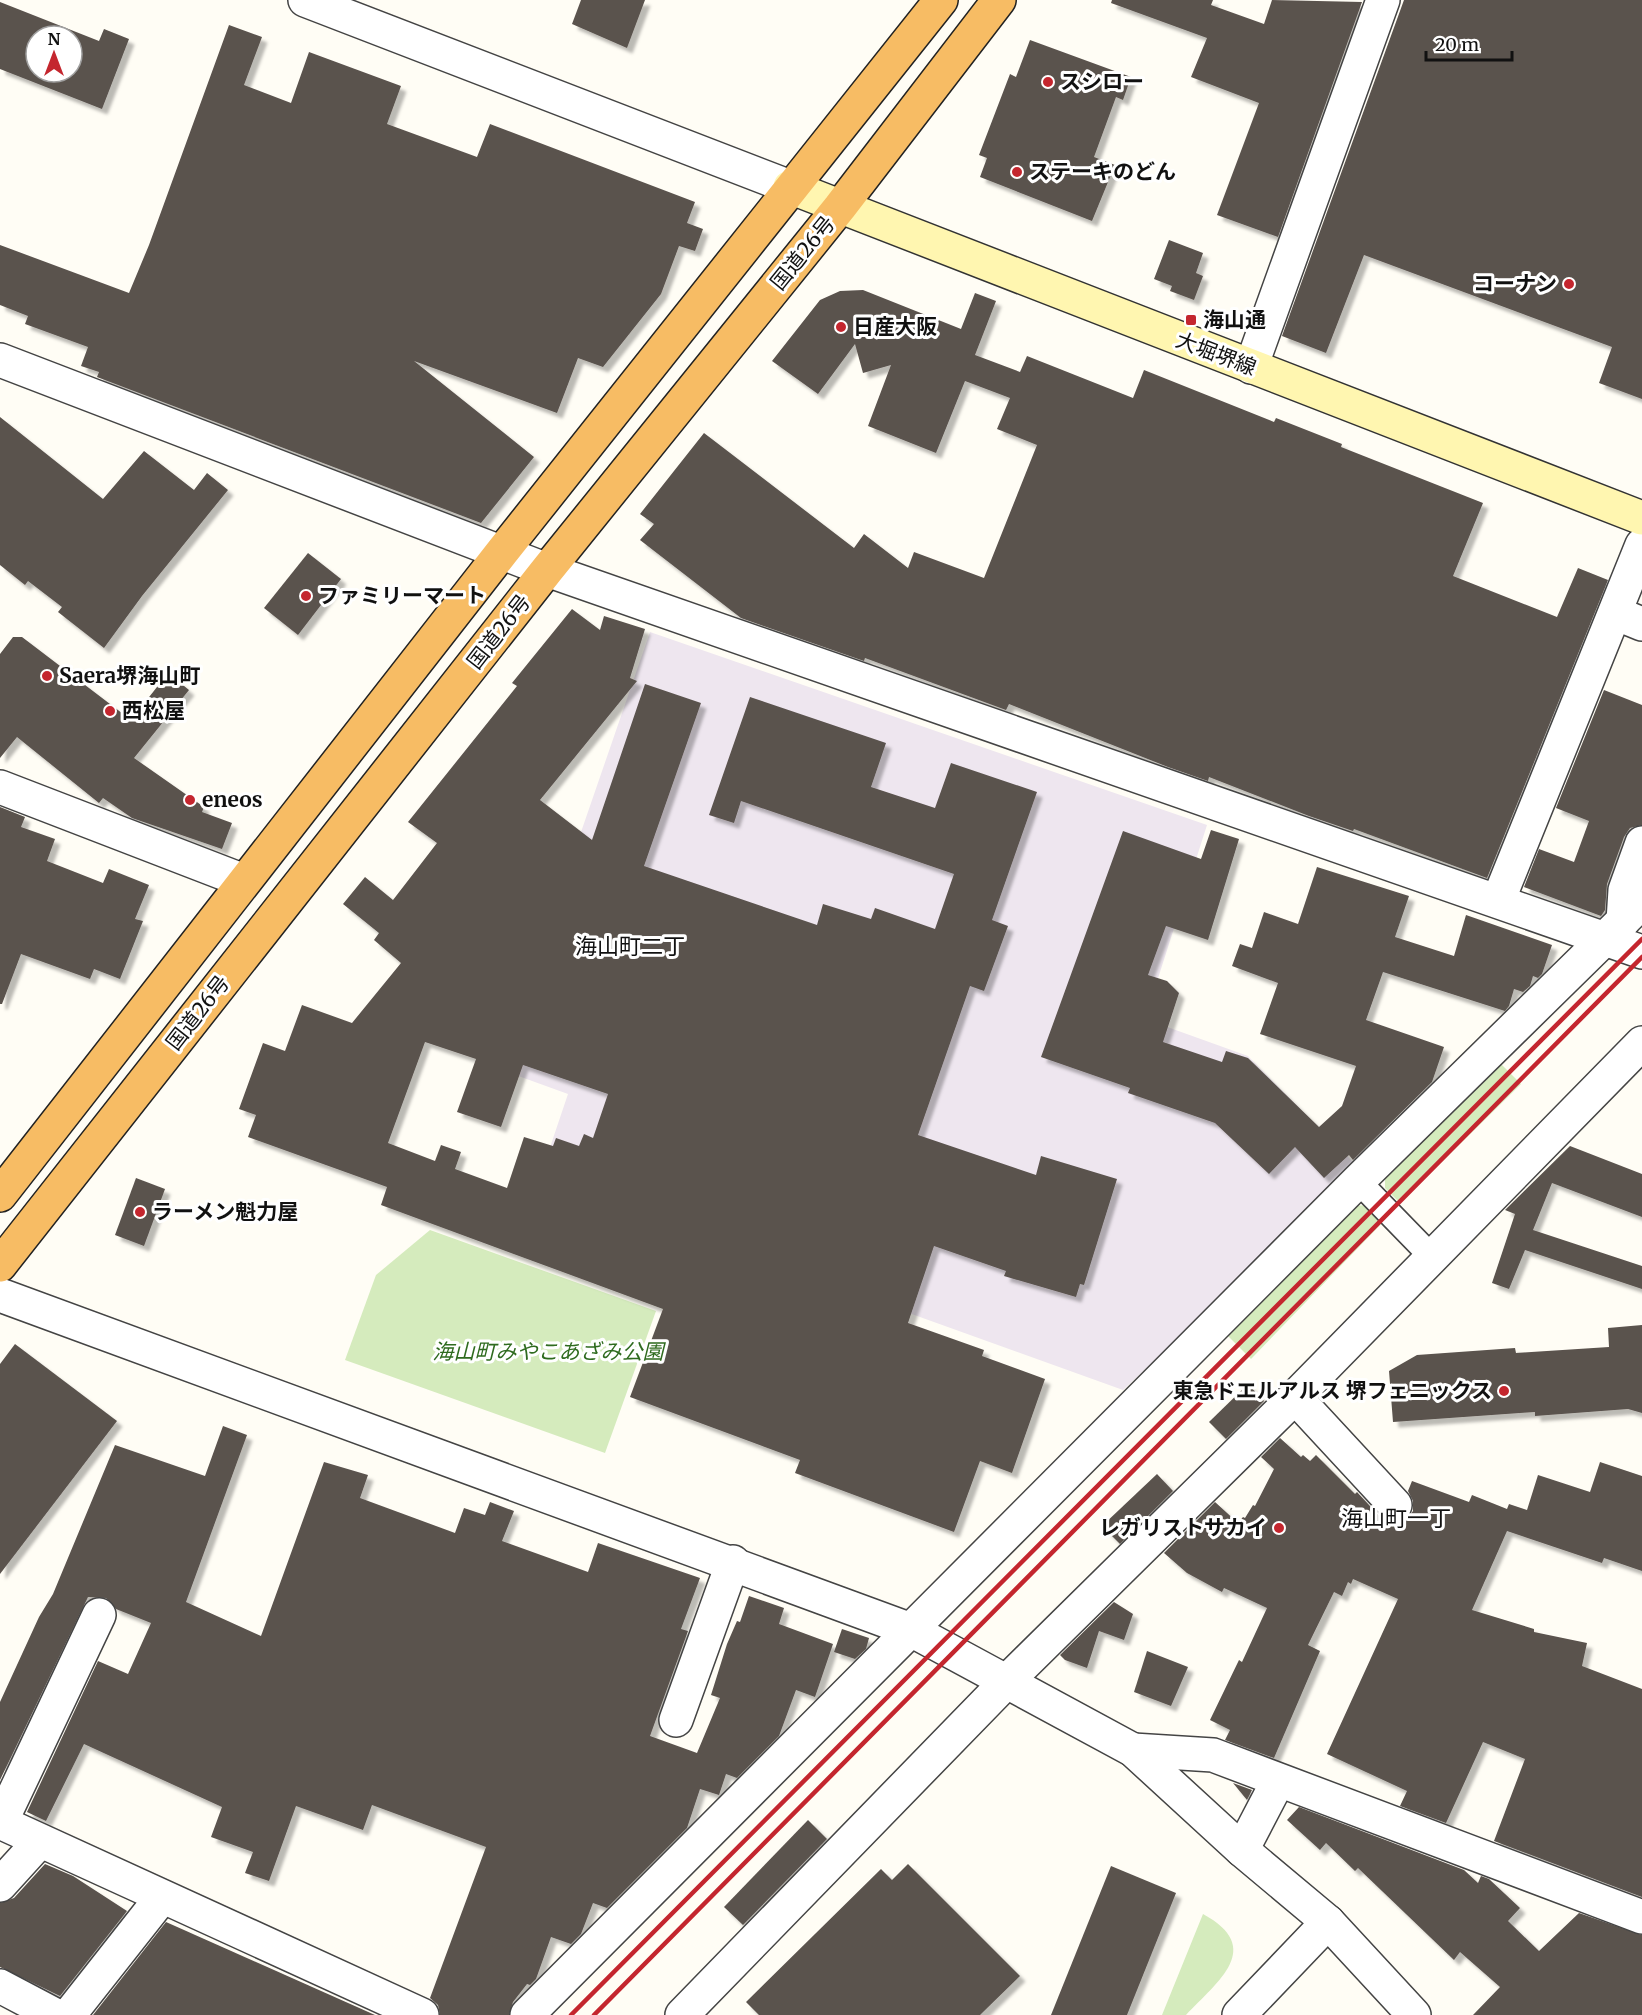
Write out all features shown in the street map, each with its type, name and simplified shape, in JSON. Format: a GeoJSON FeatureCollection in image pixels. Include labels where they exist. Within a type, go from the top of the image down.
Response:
{"type":"FeatureCollection","features":[{"type":"Feature","properties":{"kind":"highway"},"geometry":{"type":"LineString","coordinates":[[0,1195],[501,552],[941,0]]}},
{"type":"Feature","properties":{"kind":"highway","name":"国道26号"},"geometry":{"type":"LineString","coordinates":[[0,1264],[547,570],[840,207],[999,0]]}},
{"type":"Feature","properties":{"kind":"main road","name":"大堀堺線"},"geometry":{"type":"LineString","coordinates":[[790,187],[1642,518]]}},
{"type":"Feature","properties":{"kind":"street"},"geometry":{"type":"LineString","coordinates":[[305,0],[790,187]]}},
{"type":"Feature","properties":{"kind":"street"},"geometry":{"type":"LineString","coordinates":[[1251,367],[1383,0]]}},
{"type":"Feature","properties":{"kind":"street"},"geometry":{"type":"LineString","coordinates":[[0,360],[547,570],[1498,902],[1623,920]]}},
{"type":"Feature","properties":{"kind":"street"},"geometry":{"type":"LineString","coordinates":[[1498,902],[1628,619],[1642,545]]}},
{"type":"Feature","properties":{"kind":"street"},"geometry":{"type":"LineString","coordinates":[[0,787],[244,881]]}},
{"type":"Feature","properties":{"kind":"street"},"geometry":{"type":"LineString","coordinates":[[1642,843],[1625,890],[1623,920],[1642,952]]}},
{"type":"Feature","properties":{"kind":"street"},"geometry":{"type":"LineString","coordinates":[[527,2015],[1358,1181],[1623,920]]}},
{"type":"Feature","properties":{"kind":"street"},"geometry":{"type":"LineString","coordinates":[[682,2015],[1008,1680],[1295,1397],[1642,1043]]}},
{"type":"Feature","properties":{"kind":"street"},"geometry":{"type":"LineString","coordinates":[[1358,1181],[1432,1257]]}},
{"type":"Feature","properties":{"kind":"street"},"geometry":{"type":"LineString","coordinates":[[0,1295],[733,1562],[911,1630],[1008,1680],[1133,1750],[1242,1850],[1328,1922],[1414,2015]]}},
{"type":"Feature","properties":{"kind":"street"},"geometry":{"type":"LineString","coordinates":[[1295,1397],[1395,1505]]}},
{"type":"Feature","properties":{"kind":"street"},"geometry":{"type":"LineString","coordinates":[[676,1720],[733,1562]]}},
{"type":"Feature","properties":{"kind":"street"},"geometry":{"type":"LineString","coordinates":[[99,1615],[0,1822],[422,2015]]}},
{"type":"Feature","properties":{"kind":"street"},"geometry":{"type":"LineString","coordinates":[[1133,1750],[1213,1755],[1642,1917]]}},
{"type":"Feature","properties":{"kind":"street"},"geometry":{"type":"LineString","coordinates":[[1242,1850],[1278,1781]]}},
{"type":"Feature","properties":{"kind":"street"},"geometry":{"type":"LineString","coordinates":[[0,1885],[40,1841]]}},
{"type":"Feature","properties":{"kind":"street"},"geometry":{"type":"LineString","coordinates":[[69,2015],[162,1897]]}},
{"type":"Feature","properties":{"kind":"street"},"geometry":{"type":"LineString","coordinates":[[1239,2015],[1328,1922]]}},
{"type":"Feature","properties":{"kind":"street"},"geometry":{"type":"LineString","coordinates":[[0,1986],[55,2015]]}},
{"type":"Feature","properties":{"kind":"shaded area"},"geometry":{"type":"Polygon","coordinates":[[[650,632],[1207,825],[1145,1019],[1248,1056],[1359,1168],[1123,1390],[539,1180],[568,1094],[485,1064],[511,1035],[650,632]]]}},
{"type":"Feature","properties":{"kind":"green space"},"geometry":{"type":"Polygon","coordinates":[[[1498,1061],[1521,1084],[1400,1203],[1385,1188],[1385,1175],[1498,1061]]]}},
{"type":"Feature","properties":{"kind":"green space"},"geometry":{"type":"Polygon","coordinates":[[[1368,1205],[1383,1222],[1251,1359],[1225,1333],[1353,1206],[1368,1205]]]}},
{"type":"Feature","properties":{"kind":"green space","name":"海山町みやこあざみ公園"},"geometry":{"type":"Polygon","coordinates":[[[430,1230],[656,1311],[605,1453],[345,1360],[376,1275],[430,1230]]]}},
{"type":"Feature","properties":{"kind":"green space"},"geometry":{"type":"Polygon","coordinates":[[[1203,1914],[1221,1927],[1231,1939],[1233,1952],[1230,1964],[1211,1990],[1186,2015],[1162,2015],[1203,1914]]]}},
{"type":"Feature","properties":{"kind":"building"},"geometry":{"type":"Polygon","coordinates":[[[581,0],[645,0],[627,48],[572,24],[581,0]]]}},
{"type":"Feature","properties":{"kind":"building"},"geometry":{"type":"Polygon","coordinates":[[[1112,0],[1213,0],[1211,5],[1264,24],[1272,0],[1362,2],[1278,237],[1217,215],[1259,103],[1191,77],[1207,38],[1111,3],[1112,0]]]}},
{"type":"Feature","properties":{"kind":"building"},"geometry":{"type":"Polygon","coordinates":[[[1404,0],[1642,0],[1642,399],[1599,383],[1612,347],[1364,255],[1326,353],[1282,336],[1404,0]]]}},
{"type":"Feature","properties":{"kind":"building"},"geometry":{"type":"Polygon","coordinates":[[[0,2],[56,24],[24,24],[24,78],[0,69],[0,2]]]}},
{"type":"Feature","properties":{"kind":"building"},"geometry":{"type":"Polygon","coordinates":[[[229,25],[262,37],[244,85],[291,103],[309,52],[401,86],[387,124],[477,157],[490,124],[695,202],[687,223],[703,229],[695,251],[679,246],[661,294],[603,367],[578,358],[557,413],[414,361],[534,457],[481,523],[97,377],[99,372],[81,366],[88,347],[25,324],[28,316],[0,305],[0,245],[129,293],[149,245],[229,25]]]}},
{"type":"Feature","properties":{"kind":"building"},"geometry":{"type":"Polygon","coordinates":[[[104,29],[129,39],[102,109],[38,84],[84,84],[84,35],[99,41],[104,29]]]}},
{"type":"Feature","properties":{"kind":"building"},"geometry":{"type":"Polygon","coordinates":[[[1030,40],[1131,77],[1123,100],[1116,97],[1094,157],[1115,165],[1092,221],[980,177],[987,158],[979,155],[1010,74],[1016,77],[1030,40]]]}},
{"type":"Feature","properties":{"kind":"building"},"geometry":{"type":"Polygon","coordinates":[[[1169,240],[1203,253],[1196,273],[1203,276],[1194,300],[1170,291],[1172,286],[1154,279],[1169,240]]]}},
{"type":"Feature","properties":{"kind":"building"},"geometry":{"type":"Polygon","coordinates":[[[863,290],[961,329],[975,293],[996,301],[975,355],[1020,372],[1027,356],[1133,398],[1144,370],[1274,422],[1276,418],[1342,444],[1341,447],[1483,503],[1453,576],[1557,617],[1578,568],[1608,580],[1487,878],[1354,829],[1353,831],[1309,816],[1209,777],[1208,781],[1168,767],[1009,704],[1006,710],[865,658],[864,661],[741,618],[640,540],[654,524],[640,514],[704,433],[854,548],[864,534],[908,568],[914,552],[984,578],[1037,445],[997,429],[1010,398],[965,381],[936,453],[868,426],[891,365],[863,373],[855,344],[818,394],[772,361],[820,300],[840,291],[863,290]]]}},
{"type":"Feature","properties":{"kind":"building"},"geometry":{"type":"Polygon","coordinates":[[[0,417],[103,499],[144,451],[194,490],[207,473],[228,490],[142,596],[104,648],[58,612],[62,607],[28,581],[25,585],[0,565],[0,417]]]}},
{"type":"Feature","properties":{"kind":"building"},"geometry":{"type":"Polygon","coordinates":[[[308,553],[341,579],[298,635],[264,608],[308,553]]]}},
{"type":"Feature","properties":{"kind":"building"},"geometry":{"type":"Polygon","coordinates":[[[572,609],[600,630],[604,616],[645,629],[630,678],[637,681],[540,800],[592,840],[645,684],[701,703],[644,866],[817,925],[823,904],[871,919],[875,908],[935,929],[954,874],[741,801],[734,823],[709,815],[750,697],[886,743],[871,787],[935,808],[951,763],[1037,792],[992,920],[1008,926],[984,991],[970,986],[918,1135],[1036,1175],[1041,1156],[1117,1179],[1084,1285],[1080,1284],[1076,1297],[1004,1276],[1006,1271],[934,1246],[908,1323],[984,1350],[982,1356],[1045,1379],[1012,1473],[980,1461],[954,1532],[795,1473],[800,1460],[630,1397],[663,1309],[381,1205],[387,1187],[248,1137],[256,1115],[239,1109],[263,1043],[285,1051],[302,1005],[352,1023],[401,963],[374,940],[379,933],[343,904],[365,877],[393,900],[437,843],[408,822],[517,686],[512,683],[572,609]],[[425,1042],[388,1143],[435,1161],[441,1145],[461,1152],[455,1169],[507,1188],[524,1137],[553,1146],[556,1138],[579,1146],[584,1134],[593,1138],[608,1094],[523,1065],[501,1127],[457,1112],[476,1059],[425,1042]]]}},
{"type":"Feature","properties":{"kind":"building"},"geometry":{"type":"Polygon","coordinates":[[[13,637],[22,637],[131,720],[168,673],[189,690],[134,758],[204,807],[202,812],[232,823],[222,849],[132,818],[103,798],[99,803],[17,737],[0,758],[0,654],[13,637]]]}},
{"type":"Feature","properties":{"kind":"building"},"geometry":{"type":"Polygon","coordinates":[[[1604,690],[1642,705],[1642,825],[1630,828],[1624,837],[1607,884],[1605,910],[1601,916],[1524,887],[1539,849],[1574,862],[1589,821],[1556,808],[1604,690]]]}},
{"type":"Feature","properties":{"kind":"building"},"geometry":{"type":"Polygon","coordinates":[[[0,807],[25,817],[21,827],[55,839],[47,861],[103,883],[109,869],[149,885],[135,919],[143,921],[120,979],[94,969],[90,979],[21,954],[2,1004],[0,1004],[0,807]]]}},
{"type":"Feature","properties":{"kind":"building"},"geometry":{"type":"Polygon","coordinates":[[[1211,830],[1239,839],[1208,940],[1166,926],[1148,975],[1167,981],[1179,993],[1163,1042],[1222,1062],[1226,1051],[1248,1058],[1319,1127],[1342,1106],[1356,1066],[1260,1034],[1278,983],[1232,966],[1240,944],[1252,948],[1264,912],[1298,924],[1317,867],[1409,896],[1395,937],[1454,956],[1466,915],[1552,945],[1542,974],[1538,978],[1533,976],[1530,986],[1523,992],[1514,989],[1509,1006],[1505,1011],[1383,972],[1366,1020],[1444,1047],[1432,1082],[1353,1160],[1349,1155],[1324,1178],[1295,1147],[1269,1174],[1215,1123],[1128,1093],[1130,1088],[1041,1057],[1123,831],[1201,859],[1211,830]]]}},
{"type":"Feature","properties":{"kind":"building"},"geometry":{"type":"Polygon","coordinates":[[[1570,1146],[1642,1174],[1642,1217],[1552,1183],[1533,1230],[1642,1266],[1642,1289],[1525,1250],[1509,1289],[1492,1283],[1515,1214],[1505,1210],[1570,1146]]]}},
{"type":"Feature","properties":{"kind":"building","name":"ラーメン魁力屋"},"geometry":{"type":"Polygon","coordinates":[[[136,1178],[165,1189],[144,1246],[115,1235],[136,1178]]]}},
{"type":"Feature","properties":{"kind":"building","name":"東急ドエルアルス 堺フェニックス"},"geometry":{"type":"Polygon","coordinates":[[[1642,1325],[1642,1413],[1628,1409],[1535,1416],[1535,1412],[1393,1422],[1389,1371],[1417,1355],[1515,1348],[1516,1353],[1609,1347],[1608,1328],[1642,1325]]]}},
{"type":"Feature","properties":{"kind":"building"},"geometry":{"type":"Polygon","coordinates":[[[15,1344],[117,1421],[0,1574],[0,1364],[15,1344]]]}},
{"type":"Feature","properties":{"kind":"building"},"geometry":{"type":"Polygon","coordinates":[[[1248,1384],[1264,1401],[1226,1439],[1209,1422],[1248,1384]]]}},
{"type":"Feature","properties":{"kind":"building"},"geometry":{"type":"Polygon","coordinates":[[[223,1426],[247,1435],[186,1602],[261,1636],[324,1462],[368,1475],[360,1498],[455,1533],[464,1508],[485,1515],[490,1502],[514,1511],[502,1541],[588,1572],[598,1543],[700,1578],[681,1629],[688,1631],[650,1736],[697,1753],[720,1698],[711,1695],[727,1644],[737,1621],[740,1622],[749,1596],[784,1608],[779,1624],[833,1644],[815,1697],[796,1690],[779,1736],[737,1778],[726,1774],[719,1795],[700,1789],[687,1828],[607,1908],[593,1903],[581,1934],[571,1944],[551,1937],[536,1979],[530,1985],[527,1984],[513,2002],[509,2015],[440,2015],[438,2005],[430,1998],[486,1847],[372,1805],[363,1830],[296,1806],[269,1881],[245,1873],[253,1852],[211,1837],[222,1807],[84,1744],[46,1821],[27,1812],[98,1661],[128,1674],[151,1623],[116,1609],[106,1598],[88,1597],[0,1780],[0,1702],[39,1617],[53,1594],[115,1445],[205,1476],[223,1426]]]}},
{"type":"Feature","properties":{"kind":"building"},"geometry":{"type":"Polygon","coordinates":[[[1280,1438],[1301,1457],[1303,1455],[1310,1461],[1316,1455],[1355,1494],[1357,1492],[1381,1518],[1390,1523],[1400,1523],[1407,1519],[1413,1511],[1413,1501],[1408,1491],[1412,1481],[1469,1502],[1472,1495],[1507,1509],[1509,1504],[1527,1510],[1538,1475],[1590,1492],[1600,1462],[1642,1476],[1642,1571],[1604,1558],[1602,1563],[1507,1531],[1472,1610],[1534,1629],[1534,1632],[1587,1643],[1582,1666],[1642,1689],[1642,1897],[1494,1841],[1525,1759],[1483,1742],[1446,1823],[1400,1806],[1407,1791],[1327,1754],[1398,1599],[1353,1579],[1351,1584],[1348,1582],[1342,1596],[1334,1592],[1308,1645],[1320,1651],[1274,1758],[1225,1740],[1230,1730],[1210,1720],[1239,1660],[1242,1662],[1267,1608],[1224,1588],[1222,1592],[1187,1573],[1164,1553],[1215,1502],[1238,1523],[1243,1517],[1245,1518],[1253,1505],[1255,1506],[1274,1469],[1261,1457],[1280,1438]]]}},
{"type":"Feature","properties":{"kind":"building"},"geometry":{"type":"Polygon","coordinates":[[[1157,1474],[1173,1491],[1120,1544],[1102,1526],[1157,1474]]]}},
{"type":"Feature","properties":{"kind":"building"},"geometry":{"type":"Polygon","coordinates":[[[1114,1602],[1133,1614],[1124,1640],[1099,1631],[1087,1668],[1065,1660],[1060,1655],[1114,1602]]]}},
{"type":"Feature","properties":{"kind":"building"},"geometry":{"type":"Polygon","coordinates":[[[842,1629],[869,1638],[866,1649],[855,1659],[834,1652],[842,1629]]]}},
{"type":"Feature","properties":{"kind":"building"},"geometry":{"type":"Polygon","coordinates":[[[1147,1651],[1188,1667],[1171,1706],[1134,1692],[1147,1651]]]}},
{"type":"Feature","properties":{"kind":"building"},"geometry":{"type":"Polygon","coordinates":[[[1233,1783],[1252,1790],[1247,1800],[1233,1783]]]}},
{"type":"Feature","properties":{"kind":"building"},"geometry":{"type":"Polygon","coordinates":[[[1299,1807],[1464,1870],[1478,1883],[1481,1876],[1489,1879],[1520,1908],[1508,1921],[1539,1951],[1579,1913],[1642,1935],[1642,2015],[1473,2015],[1500,1987],[1460,1952],[1454,1960],[1358,1868],[1355,1871],[1326,1843],[1320,1850],[1287,1820],[1299,1807]]]}},
{"type":"Feature","properties":{"kind":"building"},"geometry":{"type":"Polygon","coordinates":[[[808,1820],[827,1839],[743,1925],[724,1907],[808,1820]]]}},
{"type":"Feature","properties":{"kind":"building"},"geometry":{"type":"Polygon","coordinates":[[[45,1864],[73,1876],[127,1911],[60,1996],[0,1967],[0,1903],[14,1898],[45,1864]]]}},
{"type":"Feature","properties":{"kind":"building"},"geometry":{"type":"Polygon","coordinates":[[[908,1864],[1020,1976],[980,2015],[759,2015],[746,2002],[881,1869],[892,1880],[908,1864]]]}},
{"type":"Feature","properties":{"kind":"building"},"geometry":{"type":"Polygon","coordinates":[[[1111,1866],[1176,1893],[1127,2015],[1051,2015],[1111,1866]]]}},
{"type":"Feature","properties":{"kind":"building"},"geometry":{"type":"Polygon","coordinates":[[[166,1922],[375,2015],[93,2015],[166,1922]]]}},
{"type":"Feature","properties":{"kind":"railway"},"geometry":{"type":"LineString","coordinates":[[571,2015],[1642,939]]}},
{"type":"Feature","properties":{"kind":"railway"},"geometry":{"type":"LineString","coordinates":[[594,2015],[1642,957]]}},
{"type":"Feature","properties":{"kind":"place","name":"スシロー"},"geometry":{"type":"Point","coordinates":[1048,82]}},
{"type":"Feature","properties":{"kind":"place","name":"ステーキのどん"},"geometry":{"type":"Point","coordinates":[1017,172]}},
{"type":"Feature","properties":{"kind":"place","name":"コーナン"},"geometry":{"type":"Point","coordinates":[1569,284]}},
{"type":"Feature","properties":{"kind":"place","name":"海山通"},"geometry":{"type":"Point","coordinates":[1191,320]}},
{"type":"Feature","properties":{"kind":"place","name":"日産大阪"},"geometry":{"type":"Point","coordinates":[841,327]}},
{"type":"Feature","properties":{"kind":"place","name":"ファミリーマート"},"geometry":{"type":"Point","coordinates":[306,596]}},
{"type":"Feature","properties":{"kind":"place","name":"Saera堺海山町"},"geometry":{"type":"Point","coordinates":[47,676]}},
{"type":"Feature","properties":{"kind":"place","name":"西松屋"},"geometry":{"type":"Point","coordinates":[110,711]}},
{"type":"Feature","properties":{"kind":"place","name":"eneos"},"geometry":{"type":"Point","coordinates":[190,800]}},
{"type":"Feature","properties":{"kind":"place","name":"ラーメン魁力屋"},"geometry":{"type":"Point","coordinates":[140,1212]}},
{"type":"Feature","properties":{"kind":"place","name":"東急ドエルアルス 堺フェニックス"},"geometry":{"type":"Point","coordinates":[1504,1391]}},
{"type":"Feature","properties":{"kind":"place","name":"レガリストサカイ"},"geometry":{"type":"Point","coordinates":[1279,1528]}},
{"type":"Feature","properties":{"kind":"district","name":"海山町二丁"},"geometry":{"type":"Point","coordinates":[630,946]}},
{"type":"Feature","properties":{"kind":"district","name":"海山町一丁"},"geometry":{"type":"Point","coordinates":[1396,1518]}}]}
